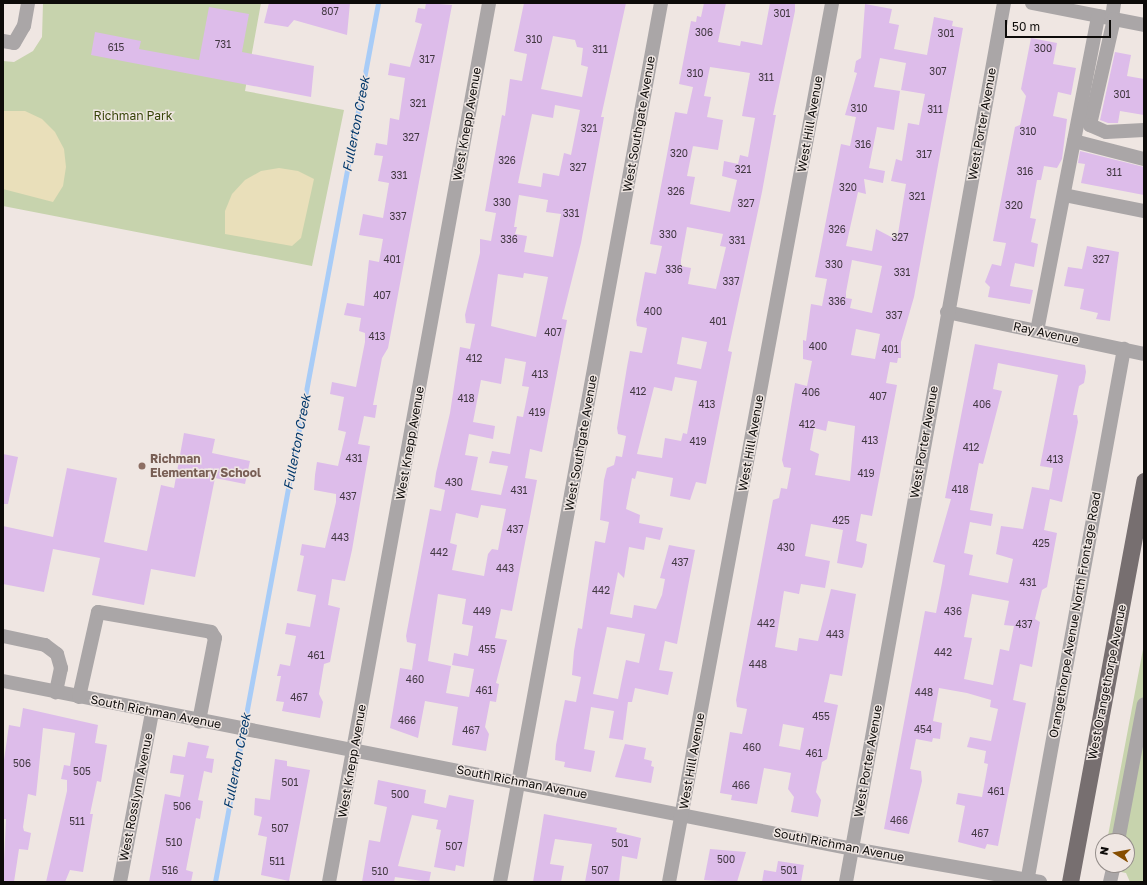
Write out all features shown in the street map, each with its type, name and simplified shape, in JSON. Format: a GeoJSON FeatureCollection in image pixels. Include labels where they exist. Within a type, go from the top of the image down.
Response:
{"type":"FeatureCollection","features":[{"type":"Feature","properties":{"kind":"main road","name":"West Orangethorpe Avenue"},"geometry":{"type":"LineString","coordinates":[[1070,882],[1144,481]]}},
{"type":"Feature","properties":{"kind":"street"},"geometry":{"type":"LineString","coordinates":[[8,42],[24,26],[28,3]]}},
{"type":"Feature","properties":{"kind":"street","name":"West Knepp Avenue"},"geometry":{"type":"LineString","coordinates":[[329,882],[489,3]]}},
{"type":"Feature","properties":{"kind":"street","name":"West Southgate Avenue"},"geometry":{"type":"LineString","coordinates":[[500,882],[661,3]]}},
{"type":"Feature","properties":{"kind":"street","name":"West Hill Avenue"},"geometry":{"type":"LineString","coordinates":[[670,882],[832,3]]}},
{"type":"Feature","properties":{"kind":"street","name":"West Porter Avenue"},"geometry":{"type":"LineString","coordinates":[[846,882],[1004,3]]}},
{"type":"Feature","properties":{"kind":"street"},"geometry":{"type":"LineString","coordinates":[[1032,3],[1083,8],[1108,18],[1144,25]]}},
{"type":"Feature","properties":{"kind":"street"},"geometry":{"type":"LineString","coordinates":[[1037,331],[1074,142],[1108,18],[1114,3]]}},
{"type":"Feature","properties":{"kind":"street"},"geometry":{"type":"LineString","coordinates":[[1108,18],[1090,125],[1094,130],[1144,130]]}},
{"type":"Feature","properties":{"kind":"street"},"geometry":{"type":"LineString","coordinates":[[1074,142],[1144,159]]}},
{"type":"Feature","properties":{"kind":"street"},"geometry":{"type":"LineString","coordinates":[[1064,195],[1144,211]]}},
{"type":"Feature","properties":{"kind":"street","name":"Ray Avenue"},"geometry":{"type":"LineString","coordinates":[[948,312],[1144,354]]}},
{"type":"Feature","properties":{"kind":"street","name":"Orangethorpe Avenue North Frontage Road"},"geometry":{"type":"LineString","coordinates":[[1032,881],[1124,349]]}},
{"type":"Feature","properties":{"kind":"street"},"geometry":{"type":"LineString","coordinates":[[79,697],[98,612],[211,632],[215,638],[199,721]]}},
{"type":"Feature","properties":{"kind":"street"},"geometry":{"type":"LineString","coordinates":[[3,636],[45,645],[57,654],[61,668],[56,692]]}},
{"type":"Feature","properties":{"kind":"street","name":"South Richman Avenue"},"geometry":{"type":"LineString","coordinates":[[3,681],[152,712],[682,812],[853,849],[1032,881]]}},
{"type":"Feature","properties":{"kind":"street"},"geometry":{"type":"LineString","coordinates":[[1120,833],[1144,704]]}},
{"type":"Feature","properties":{"kind":"street","name":"West Rosslynn Avenue"},"geometry":{"type":"LineString","coordinates":[[120,882],[152,712]]}},
{"type":"Feature","properties":{"kind":"green space","name":"Richman Park"},"geometry":{"type":"Polygon","coordinates":[[[43,3],[261,3],[245,91],[344,110],[312,266],[3,206],[3,61],[14,62],[33,51],[42,37],[43,3]]]}},
{"type":"Feature","properties":{"kind":"green space"},"geometry":{"type":"Polygon","coordinates":[[[1144,644],[1144,882],[1130,882],[1126,873],[1135,873],[1135,833],[1109,833],[1144,644]]]}},
{"type":"Feature","properties":{"kind":"sand"},"geometry":{"type":"Polygon","coordinates":[[[3,111],[25,111],[42,119],[55,132],[64,149],[66,167],[63,186],[53,202],[3,189],[3,111]]]}},
{"type":"Feature","properties":{"kind":"sand"},"geometry":{"type":"Polygon","coordinates":[[[279,168],[298,171],[314,179],[301,238],[292,246],[225,234],[225,211],[232,194],[245,180],[261,171],[279,168]]]}},
{"type":"Feature","properties":{"kind":"building"},"geometry":{"type":"Polygon","coordinates":[[[269,3],[350,3],[347,35],[294,20],[288,27],[264,23],[269,3]]]}},
{"type":"Feature","properties":{"kind":"building"},"geometry":{"type":"Polygon","coordinates":[[[426,3],[452,5],[388,348],[382,358],[373,405],[377,405],[375,418],[364,416],[358,444],[370,446],[352,550],[345,581],[332,579],[328,605],[340,608],[330,662],[324,664],[319,694],[323,702],[320,718],[282,711],[284,702],[276,701],[281,676],[277,676],[280,664],[290,666],[296,636],[285,634],[287,623],[310,627],[316,595],[297,591],[304,556],[300,555],[302,544],[325,548],[336,502],[336,494],[314,490],[315,475],[317,462],[338,466],[346,432],[338,430],[344,397],[330,394],[332,382],[356,387],[365,342],[365,333],[359,331],[361,318],[344,315],[347,303],[364,306],[369,260],[379,262],[383,239],[359,235],[363,214],[383,218],[389,183],[378,181],[383,156],[374,155],[376,143],[387,145],[390,118],[399,120],[405,78],[388,75],[390,63],[410,67],[422,24],[415,22],[418,8],[425,9],[426,3]]]}},
{"type":"Feature","properties":{"kind":"building"},"geometry":{"type":"Polygon","coordinates":[[[524,3],[626,3],[601,117],[604,117],[581,243],[562,319],[567,320],[542,452],[530,449],[525,478],[537,480],[512,611],[501,609],[495,638],[507,640],[496,683],[499,684],[496,702],[490,701],[485,727],[489,734],[486,751],[452,745],[458,707],[425,701],[418,738],[390,728],[400,668],[412,670],[416,644],[407,642],[406,636],[430,509],[441,511],[445,490],[434,487],[450,413],[460,347],[470,349],[475,324],[466,323],[465,315],[480,253],[480,239],[491,241],[496,213],[485,211],[502,115],[505,116],[510,79],[522,81],[527,54],[514,51],[524,3]],[[553,36],[541,89],[582,97],[588,67],[581,65],[583,48],[577,47],[575,40],[553,36]],[[555,105],[553,118],[532,114],[518,183],[541,187],[543,173],[559,176],[564,153],[571,155],[580,110],[555,105]],[[519,195],[514,227],[517,227],[515,234],[527,236],[524,252],[553,257],[561,214],[546,212],[548,200],[519,195]],[[524,273],[523,278],[498,274],[491,326],[536,337],[548,277],[524,273]],[[505,358],[501,384],[481,380],[473,422],[495,426],[493,439],[469,434],[465,455],[478,457],[471,490],[501,495],[508,466],[489,463],[492,451],[510,454],[517,416],[523,417],[529,387],[522,386],[526,362],[505,358]],[[481,505],[478,518],[456,513],[450,543],[457,545],[452,570],[484,576],[488,554],[492,549],[498,550],[506,509],[481,505]],[[438,594],[428,661],[451,666],[446,693],[469,697],[474,669],[452,665],[454,653],[468,656],[473,626],[462,624],[466,599],[438,594]]]}},
{"type":"Feature","properties":{"kind":"building"},"geometry":{"type":"Polygon","coordinates":[[[704,3],[726,3],[718,42],[740,46],[741,41],[762,45],[770,3],[795,3],[795,11],[773,115],[776,115],[762,192],[728,351],[732,352],[706,484],[696,482],[690,500],[670,496],[673,478],[637,471],[635,479],[632,478],[626,509],[640,515],[639,523],[663,528],[660,540],[646,537],[644,550],[629,547],[624,578],[618,572],[610,614],[632,618],[634,605],[656,609],[662,595],[665,579],[660,578],[669,545],[695,550],[677,644],[665,641],[659,670],[673,672],[668,695],[635,688],[632,702],[628,702],[623,740],[609,738],[614,711],[591,707],[584,749],[595,751],[591,772],[564,767],[565,762],[555,760],[556,745],[565,700],[576,702],[581,677],[572,675],[574,651],[578,628],[582,629],[595,541],[605,543],[609,522],[600,520],[604,480],[607,468],[614,465],[616,456],[622,457],[626,436],[618,434],[617,428],[627,367],[630,351],[642,353],[647,328],[637,326],[636,320],[645,272],[656,274],[662,246],[650,244],[675,112],[687,114],[693,87],[679,84],[691,21],[696,22],[697,16],[701,17],[704,3]],[[710,67],[704,96],[711,97],[707,117],[723,120],[718,150],[693,146],[687,176],[695,177],[690,204],[730,212],[737,180],[722,176],[724,161],[738,164],[740,155],[748,157],[755,118],[742,116],[750,73],[710,67]],[[687,227],[681,266],[691,268],[688,284],[716,289],[726,247],[720,246],[723,234],[687,227]],[[682,337],[677,364],[701,369],[707,342],[682,337]],[[675,377],[672,391],[654,387],[637,454],[662,458],[665,438],[681,441],[683,433],[687,434],[697,381],[675,377]],[[607,627],[593,694],[618,699],[626,660],[639,663],[645,634],[607,627]]]}},
{"type":"Feature","properties":{"kind":"building"},"geometry":{"type":"Polygon","coordinates":[[[865,4],[892,9],[889,23],[899,25],[894,49],[927,55],[934,17],[953,21],[952,26],[963,28],[914,297],[901,342],[901,358],[898,358],[897,363],[890,362],[886,383],[897,385],[872,516],[861,514],[856,541],[867,544],[864,563],[862,568],[837,563],[843,530],[811,524],[805,556],[830,561],[825,588],[801,584],[799,594],[784,591],[775,647],[797,651],[799,638],[818,641],[831,589],[856,594],[842,676],[830,674],[824,702],[838,705],[827,759],[822,762],[816,792],[821,800],[818,817],[791,812],[794,797],[788,789],[791,773],[764,768],[757,804],[731,800],[732,795],[720,793],[730,732],[742,734],[747,709],[737,707],[736,700],[773,500],[779,498],[781,488],[787,489],[791,468],[784,467],[782,460],[795,383],[807,386],[812,361],[803,359],[803,340],[806,341],[811,304],[822,306],[827,279],[815,277],[841,144],[850,146],[856,117],[845,115],[857,73],[854,72],[856,61],[861,58],[865,4]],[[880,58],[874,87],[900,91],[894,130],[877,127],[869,168],[885,171],[883,183],[864,179],[866,194],[858,192],[846,246],[872,251],[876,229],[897,240],[906,184],[891,181],[896,159],[902,161],[908,123],[919,125],[925,94],[901,90],[906,63],[880,58]],[[852,260],[846,298],[852,299],[850,308],[872,313],[882,266],[852,260]],[[856,329],[851,355],[875,359],[880,334],[856,329]],[[828,421],[826,431],[814,428],[810,450],[819,454],[815,475],[850,481],[855,426],[828,421]],[[783,724],[779,746],[800,750],[804,728],[783,724]]]}},
{"type":"Feature","properties":{"kind":"building"},"geometry":{"type":"Polygon","coordinates":[[[209,7],[249,14],[242,52],[314,66],[311,97],[91,55],[95,32],[141,41],[139,49],[199,60],[209,7]]]}},
{"type":"Feature","properties":{"kind":"building"},"geometry":{"type":"Polygon","coordinates":[[[1031,38],[1057,43],[1053,64],[1076,68],[1071,95],[1058,92],[1053,116],[1067,119],[1062,159],[1057,168],[1044,166],[1041,180],[1037,180],[1030,218],[1036,219],[1031,242],[1038,244],[1034,267],[1015,263],[1010,286],[1033,290],[1030,304],[988,297],[990,287],[985,282],[992,264],[1001,266],[1006,243],[993,241],[1015,127],[1020,125],[1026,96],[1021,89],[1031,38]]]}},
{"type":"Feature","properties":{"kind":"building"},"geometry":{"type":"Polygon","coordinates":[[[1115,52],[1131,55],[1127,76],[1144,79],[1144,115],[1120,111],[1118,123],[1108,123],[1100,120],[1115,52]]]}},
{"type":"Feature","properties":{"kind":"building"},"geometry":{"type":"Polygon","coordinates":[[[1080,151],[1144,167],[1144,195],[1081,183],[1085,164],[1078,163],[1080,151]]]}},
{"type":"Feature","properties":{"kind":"building"},"geometry":{"type":"Polygon","coordinates":[[[1087,246],[1119,252],[1110,321],[1096,319],[1098,313],[1080,309],[1084,289],[1064,286],[1068,267],[1082,269],[1087,246]]]}},
{"type":"Feature","properties":{"kind":"building"},"geometry":{"type":"Polygon","coordinates":[[[975,344],[1085,365],[1086,372],[1084,383],[1079,386],[1073,415],[1077,415],[1078,422],[1062,502],[1050,499],[1044,530],[1057,533],[1047,587],[1042,590],[1035,619],[1040,622],[1032,667],[1020,664],[1013,700],[1026,703],[998,846],[987,844],[985,849],[958,842],[965,806],[956,804],[958,793],[982,797],[988,764],[984,763],[986,751],[967,747],[970,737],[991,741],[998,709],[990,707],[991,700],[967,693],[939,688],[933,721],[942,723],[940,739],[933,738],[932,742],[916,739],[910,769],[921,771],[922,781],[909,834],[884,829],[925,611],[936,613],[942,583],[945,565],[933,562],[951,499],[945,498],[975,344]],[[998,363],[993,389],[1002,391],[983,464],[979,463],[970,510],[993,514],[991,526],[970,522],[964,553],[973,555],[969,575],[1008,583],[1013,559],[996,554],[1001,526],[1023,529],[1032,487],[1049,490],[1053,468],[1040,466],[1058,375],[998,363]],[[972,594],[964,637],[972,638],[964,679],[993,685],[1000,649],[1009,651],[1014,626],[1004,625],[1009,601],[972,594]]]}},
{"type":"Feature","properties":{"kind":"building"},"geometry":{"type":"Polygon","coordinates":[[[184,433],[215,439],[212,453],[250,461],[245,484],[215,478],[195,577],[151,569],[144,605],[92,595],[100,558],[53,549],[44,592],[3,584],[3,526],[53,537],[67,468],[117,478],[104,542],[147,551],[161,485],[174,488],[184,433]]]}},
{"type":"Feature","properties":{"kind":"building"},"geometry":{"type":"Polygon","coordinates":[[[3,454],[18,457],[8,504],[3,504],[3,454]]]}},
{"type":"Feature","properties":{"kind":"building"},"geometry":{"type":"Polygon","coordinates":[[[23,708],[98,725],[95,743],[107,745],[101,782],[97,781],[90,814],[93,814],[83,872],[70,870],[65,882],[46,882],[67,791],[67,780],[61,779],[64,765],[70,766],[75,733],[43,728],[36,796],[28,794],[23,827],[24,831],[31,833],[28,850],[19,849],[14,882],[3,882],[6,819],[3,819],[3,767],[9,725],[20,727],[23,708]]]}},
{"type":"Feature","properties":{"kind":"building"},"geometry":{"type":"Polygon","coordinates":[[[188,742],[209,746],[206,758],[214,759],[212,773],[204,771],[198,800],[203,801],[200,819],[196,818],[186,870],[193,872],[191,882],[149,882],[165,794],[180,797],[184,775],[170,773],[173,755],[185,757],[188,742]]]}},
{"type":"Feature","properties":{"kind":"building"},"geometry":{"type":"Polygon","coordinates":[[[625,744],[646,748],[644,759],[652,761],[651,766],[654,767],[651,783],[615,777],[625,744]]]}},
{"type":"Feature","properties":{"kind":"building"},"geometry":{"type":"Polygon","coordinates":[[[275,759],[287,761],[287,766],[310,770],[289,881],[261,875],[267,837],[258,835],[262,817],[254,815],[255,798],[270,800],[275,759]]]}},
{"type":"Feature","properties":{"kind":"building"},"geometry":{"type":"Polygon","coordinates":[[[378,780],[426,790],[424,803],[446,808],[449,795],[474,800],[464,867],[456,865],[455,871],[434,867],[441,830],[436,829],[438,820],[412,815],[398,866],[431,872],[429,882],[395,877],[394,882],[362,882],[369,840],[380,842],[387,807],[374,804],[378,780]]]}},
{"type":"Feature","properties":{"kind":"building"},"geometry":{"type":"Polygon","coordinates":[[[544,814],[617,828],[616,832],[641,838],[637,859],[622,856],[619,882],[585,882],[592,844],[555,839],[550,864],[564,866],[561,882],[533,882],[544,814]]]}},
{"type":"Feature","properties":{"kind":"building"},"geometry":{"type":"Polygon","coordinates":[[[710,849],[746,852],[737,882],[704,880],[710,849]]]}},
{"type":"Feature","properties":{"kind":"building"},"geometry":{"type":"Polygon","coordinates":[[[778,861],[804,865],[801,882],[762,882],[764,870],[776,872],[778,861]]]}},
{"type":"Feature","properties":{"kind":"waterway","name":"Fullerton Creek"},"geometry":{"type":"LineString","coordinates":[[215,882],[378,3]]}},
{"type":"Feature","properties":{"kind":"place","name":"Richman Elementary School"},"geometry":{"type":"Point","coordinates":[142,466]}}]}
